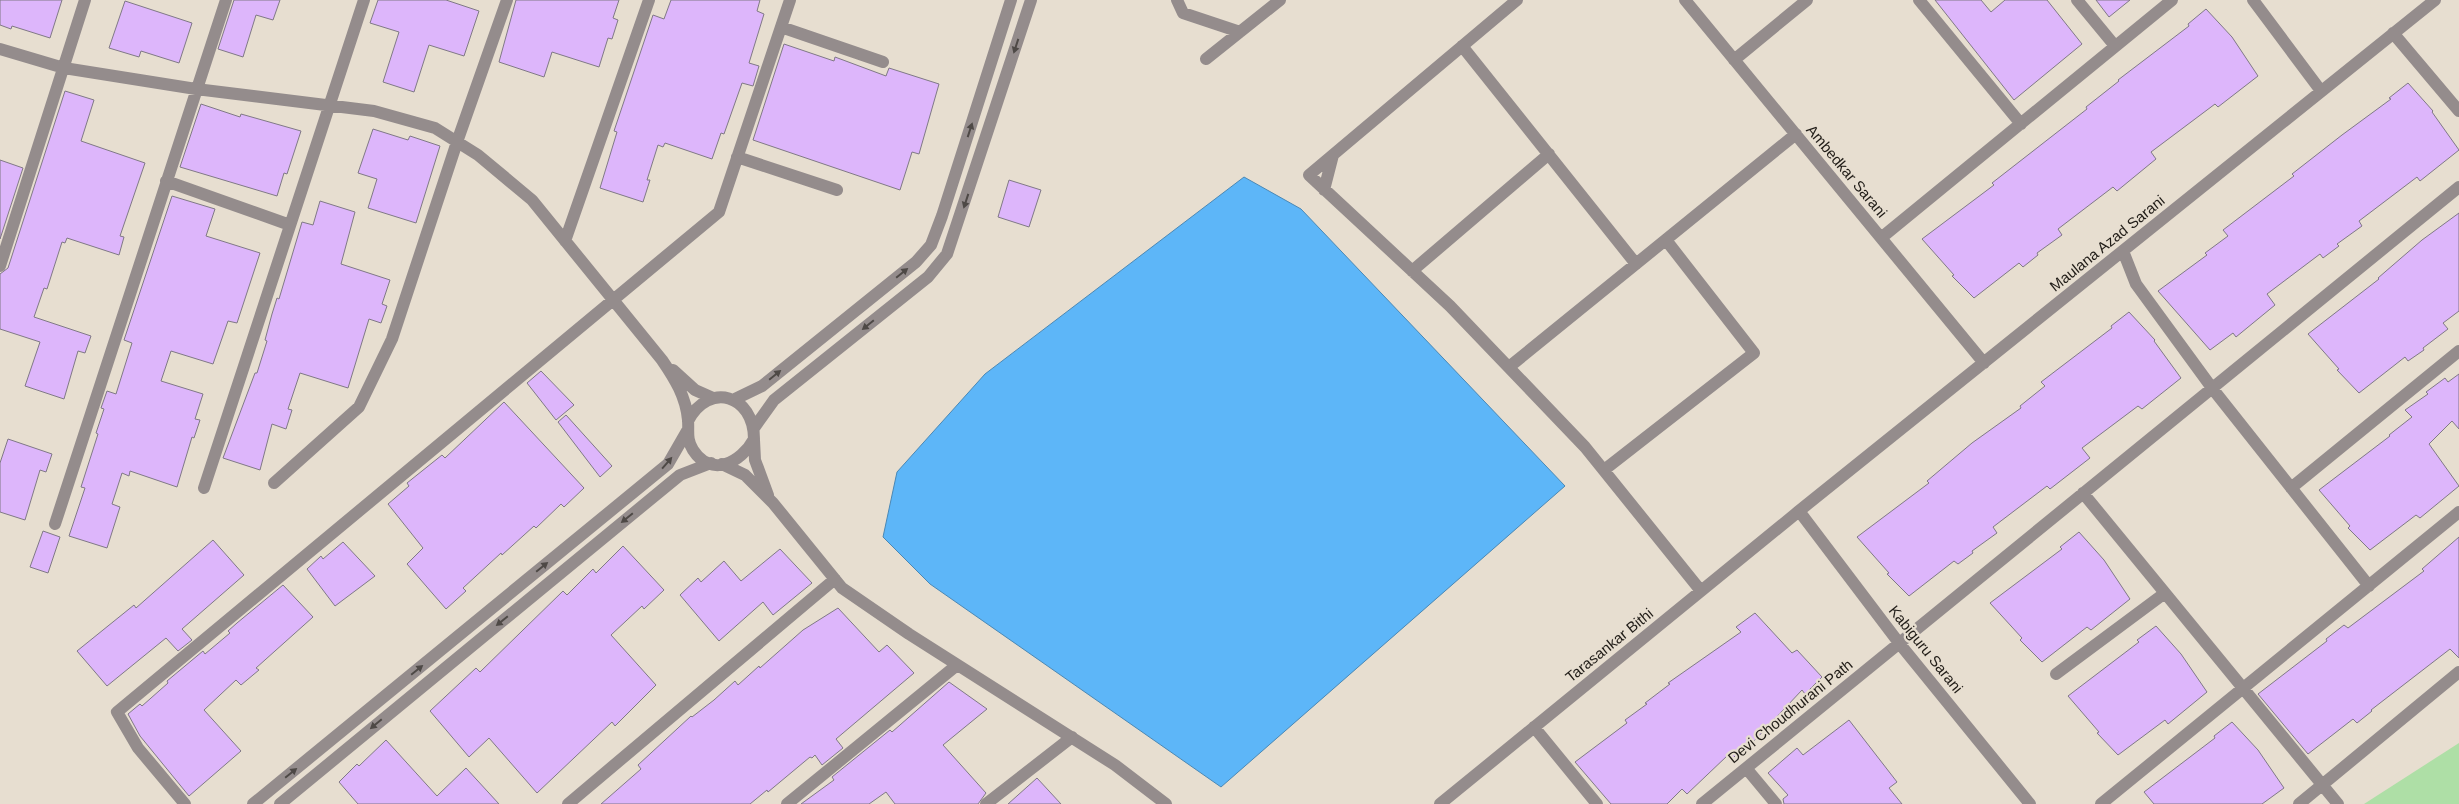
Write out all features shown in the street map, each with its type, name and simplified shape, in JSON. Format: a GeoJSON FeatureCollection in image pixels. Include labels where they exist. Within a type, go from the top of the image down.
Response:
{"type":"FeatureCollection","features":[{"type":"Feature","properties":{"kind":"street"},"geometry":{"type":"LineString","coordinates":[[0,266],[85,0]]}},
{"type":"Feature","properties":{"kind":"street"},"geometry":{"type":"LineString","coordinates":[[55,524],[226,0]]}},
{"type":"Feature","properties":{"kind":"street"},"geometry":{"type":"LineString","coordinates":[[204,488],[364,0]]}},
{"type":"Feature","properties":{"kind":"street"},"geometry":{"type":"LineString","coordinates":[[274,482],[359,406],[392,340],[457,142],[507,0]]}},
{"type":"Feature","properties":{"kind":"street"},"geometry":{"type":"LineString","coordinates":[[565,240],[649,0]]}},
{"type":"Feature","properties":{"kind":"street"},"geometry":{"type":"LineString","coordinates":[[185,804],[138,748],[116,712],[719,212],[790,0]]}},
{"type":"Feature","properties":{"kind":"street"},"geometry":{"type":"LineString","coordinates":[[662,360],[696,390],[713,398],[733,400],[762,386],[916,262],[931,245],[942,216],[1011,0]]}},
{"type":"Feature","properties":{"kind":"street"},"geometry":{"type":"LineString","coordinates":[[280,804],[680,475],[716,464],[731,463],[742,457],[774,400],[928,277],[947,254],[1031,0]]}},
{"type":"Feature","properties":{"kind":"street"},"geometry":{"type":"LineString","coordinates":[[1177,0],[1182,13],[1240,32]]}},
{"type":"Feature","properties":{"kind":"street"},"geometry":{"type":"LineString","coordinates":[[1206,59],[1280,0]]}},
{"type":"Feature","properties":{"kind":"street"},"geometry":{"type":"LineString","coordinates":[[1517,0],[1309,175],[1450,306],[1585,447],[1701,591]]}},
{"type":"Feature","properties":{"kind":"street","name":"Ambedkar Sarani"},"geometry":{"type":"LineString","coordinates":[[1685,0],[1984,363]]}},
{"type":"Feature","properties":{"kind":"street"},"geometry":{"type":"LineString","coordinates":[[1734,60],[1807,0]]}},
{"type":"Feature","properties":{"kind":"street"},"geometry":{"type":"LineString","coordinates":[[1919,0],[2021,124]]}},
{"type":"Feature","properties":{"kind":"street"},"geometry":{"type":"LineString","coordinates":[[2077,0],[2115,46]]}},
{"type":"Feature","properties":{"kind":"street"},"geometry":{"type":"LineString","coordinates":[[1881,238],[2172,0]]}},
{"type":"Feature","properties":{"kind":"street"},"geometry":{"type":"LineString","coordinates":[[2253,0],[2321,91]]}},
{"type":"Feature","properties":{"kind":"street","name":"Maulana Azad Sarani"},"geometry":{"type":"LineString","coordinates":[[1799,511],[2434,0]]}},
{"type":"Feature","properties":{"kind":"street"},"geometry":{"type":"LineString","coordinates":[[781,27],[883,62]]}},
{"type":"Feature","properties":{"kind":"street"},"geometry":{"type":"LineString","coordinates":[[2394,33],[2459,111]]}},
{"type":"Feature","properties":{"kind":"street"},"geometry":{"type":"LineString","coordinates":[[1462,46],[1636,264]]}},
{"type":"Feature","properties":{"kind":"street"},"geometry":{"type":"LineString","coordinates":[[0,49],[64,68],[196,89],[374,111],[435,128],[478,154],[532,200],[662,360],[676,381],[683,398],[688,426],[688,441],[694,451],[716,464],[745,475],[773,503],[835,579],[850,593],[958,665],[1115,765],[1166,804]]}},
{"type":"Feature","properties":{"kind":"street"},"geometry":{"type":"LineString","coordinates":[[1509,367],[1796,134]]}},
{"type":"Feature","properties":{"kind":"street"},"geometry":{"type":"LineString","coordinates":[[1324,190],[1333,154]]}},
{"type":"Feature","properties":{"kind":"street"},"geometry":{"type":"LineString","coordinates":[[1412,272],[1549,154]]}},
{"type":"Feature","properties":{"kind":"street"},"geometry":{"type":"LineString","coordinates":[[737,157],[836,190]]}},
{"type":"Feature","properties":{"kind":"street"},"geometry":{"type":"LineString","coordinates":[[166,181],[290,225]]}},
{"type":"Feature","properties":{"kind":"street","name":"Devi Choudhurani Path"},"geometry":{"type":"LineString","coordinates":[[1702,804],[2459,186]]}},
{"type":"Feature","properties":{"kind":"street"},"geometry":{"type":"LineString","coordinates":[[1604,470],[1754,353],[1666,240]]}},
{"type":"Feature","properties":{"kind":"street"},"geometry":{"type":"LineString","coordinates":[[2123,251],[2136,284],[2212,388],[2369,586]]}},
{"type":"Feature","properties":{"kind":"street"},"geometry":{"type":"LineString","coordinates":[[2291,488],[2459,351]]}},
{"type":"Feature","properties":{"kind":"street"},"geometry":{"type":"LineString","coordinates":[[253,804],[668,464],[694,411],[703,402],[713,398]]}},
{"type":"Feature","properties":{"kind":"street"},"geometry":{"type":"LineString","coordinates":[[733,400],[747,411],[754,433],[755,460],[763,485],[773,503]]}},
{"type":"Feature","properties":{"kind":"street"},"geometry":{"type":"LineString","coordinates":[[2083,493],[2321,786],[2338,804]]}},
{"type":"Feature","properties":{"kind":"street","name":"Tarasankar Bithi"},"geometry":{"type":"LineString","coordinates":[[1440,804],[1799,511]]}},
{"type":"Feature","properties":{"kind":"street","name":"Kabiguru Sarani"},"geometry":{"type":"LineString","coordinates":[[1799,511],[1899,643],[2030,804]]}},
{"type":"Feature","properties":{"kind":"street"},"geometry":{"type":"LineString","coordinates":[[2101,804],[2459,512]]}},
{"type":"Feature","properties":{"kind":"street"},"geometry":{"type":"LineString","coordinates":[[568,804],[835,579]]}},
{"type":"Feature","properties":{"kind":"street"},"geometry":{"type":"LineString","coordinates":[[2056,674],[2165,593]]}},
{"type":"Feature","properties":{"kind":"street"},"geometry":{"type":"LineString","coordinates":[[787,804],[958,665]]}},
{"type":"Feature","properties":{"kind":"street"},"geometry":{"type":"LineString","coordinates":[[2299,804],[2459,672]]}},
{"type":"Feature","properties":{"kind":"street"},"geometry":{"type":"LineString","coordinates":[[1534,728],[1597,804]]}},
{"type":"Feature","properties":{"kind":"street"},"geometry":{"type":"LineString","coordinates":[[986,804],[1072,737]]}},
{"type":"Feature","properties":{"kind":"street"},"geometry":{"type":"LineString","coordinates":[[1746,768],[1776,804]]}},
{"type":"Feature","properties":{"kind":"green space"},"geometry":{"type":"Polygon","coordinates":[[[2459,743],[2459,804],[2364,804],[2459,743]]]}},
{"type":"Feature","properties":{"kind":"water"},"geometry":{"type":"Polygon","coordinates":[[[1244,177],[1301,209],[1565,486],[1221,787],[930,584],[883,537],[897,472],[985,374],[1244,177]]]}},
{"type":"Feature","properties":{"kind":"building"},"geometry":{"type":"Polygon","coordinates":[[[0,0],[62,0],[50,38],[12,26],[11,29],[0,25],[0,0]]]}},
{"type":"Feature","properties":{"kind":"building"},"geometry":{"type":"Polygon","coordinates":[[[234,0],[280,0],[273,20],[256,15],[243,57],[218,49],[234,0]]]}},
{"type":"Feature","properties":{"kind":"building"},"geometry":{"type":"Polygon","coordinates":[[[378,0],[446,0],[479,11],[464,56],[429,45],[414,92],[383,82],[399,32],[370,23],[378,0]]]}},
{"type":"Feature","properties":{"kind":"building"},"geometry":{"type":"Polygon","coordinates":[[[516,0],[619,0],[613,18],[618,20],[612,39],[608,38],[599,67],[552,52],[544,77],[499,62],[516,0]]]}},
{"type":"Feature","properties":{"kind":"building"},"geometry":{"type":"Polygon","coordinates":[[[671,0],[760,0],[757,11],[764,14],[749,63],[759,66],[753,86],[742,83],[724,134],[721,133],[712,159],[665,143],[663,147],[658,145],[647,180],[650,180],[643,202],[600,188],[617,132],[614,131],[653,15],[664,19],[671,0]]]}},
{"type":"Feature","properties":{"kind":"building"},"geometry":{"type":"Polygon","coordinates":[[[1935,0],[1981,0],[1991,12],[2005,0],[2047,0],[2082,44],[2014,100],[1935,0]]]}},
{"type":"Feature","properties":{"kind":"building"},"geometry":{"type":"Polygon","coordinates":[[[2096,0],[2130,0],[2109,17],[2096,0]]]}},
{"type":"Feature","properties":{"kind":"building"},"geometry":{"type":"Polygon","coordinates":[[[125,1],[192,23],[179,63],[141,51],[139,57],[109,48],[125,1]]]}},
{"type":"Feature","properties":{"kind":"building"},"geometry":{"type":"Polygon","coordinates":[[[2206,9],[2232,37],[2258,76],[2218,107],[2215,104],[2151,152],[2156,159],[2117,191],[2113,187],[2058,229],[2062,235],[2037,253],[2038,255],[2023,267],[2019,263],[1974,298],[1952,276],[1954,275],[1922,239],[1994,185],[1992,183],[2087,109],[2086,107],[2118,80],[2189,26],[2188,24],[2206,9]]]}},
{"type":"Feature","properties":{"kind":"building"},"geometry":{"type":"Polygon","coordinates":[[[784,44],[834,61],[835,57],[886,76],[889,68],[939,84],[919,154],[912,152],[900,190],[753,140],[784,44]]]}},
{"type":"Feature","properties":{"kind":"building"},"geometry":{"type":"Polygon","coordinates":[[[2408,83],[2433,111],[2459,150],[2420,181],[2417,177],[2359,221],[2362,226],[2337,244],[2339,246],[2323,258],[2320,254],[2267,294],[2275,305],[2236,337],[2233,333],[2210,350],[2158,291],[2207,255],[2205,253],[2228,236],[2223,230],[2294,176],[2292,174],[2342,135],[2391,99],[2389,98],[2408,83]]]}},
{"type":"Feature","properties":{"kind":"building"},"geometry":{"type":"Polygon","coordinates":[[[65,91],[94,100],[81,141],[145,163],[120,236],[124,237],[119,255],[67,238],[65,243],[62,242],[47,289],[44,288],[34,317],[91,336],[85,353],[78,351],[64,399],[25,386],[40,342],[0,329],[0,274],[8,268],[65,91]]]}},
{"type":"Feature","properties":{"kind":"building"},"geometry":{"type":"Polygon","coordinates":[[[201,104],[240,117],[241,114],[301,131],[287,174],[284,173],[277,196],[180,167],[201,104]]]}},
{"type":"Feature","properties":{"kind":"building"},"geometry":{"type":"Polygon","coordinates":[[[373,129],[408,140],[410,136],[440,146],[416,223],[368,208],[377,179],[358,173],[373,129]]]}},
{"type":"Feature","properties":{"kind":"building"},"geometry":{"type":"Polygon","coordinates":[[[0,160],[23,168],[0,239],[0,160]]]}},
{"type":"Feature","properties":{"kind":"building"},"geometry":{"type":"Polygon","coordinates":[[[1009,180],[1041,190],[1029,227],[998,217],[1009,180]]]}},
{"type":"Feature","properties":{"kind":"building"},"geometry":{"type":"Polygon","coordinates":[[[172,196],[215,209],[206,236],[260,253],[237,323],[228,321],[213,364],[171,351],[161,381],[203,394],[195,419],[200,420],[194,438],[192,437],[177,487],[130,471],[129,476],[122,473],[112,504],[120,507],[107,548],[69,536],[85,488],[81,487],[98,434],[96,433],[104,409],[101,408],[107,391],[116,394],[132,343],[124,340],[172,196]]]}},
{"type":"Feature","properties":{"kind":"building"},"geometry":{"type":"Polygon","coordinates":[[[320,201],[355,212],[341,264],[390,280],[382,304],[387,306],[381,323],[369,319],[348,388],[300,373],[288,409],[292,410],[286,429],[272,424],[260,470],[223,458],[255,373],[257,373],[267,341],[265,340],[272,314],[277,298],[279,299],[302,222],[313,225],[320,201]]]}},
{"type":"Feature","properties":{"kind":"building"},"geometry":{"type":"Polygon","coordinates":[[[2459,213],[2459,311],[2443,323],[2448,329],[2423,348],[2424,350],[2408,361],[2405,357],[2359,393],[2337,370],[2339,369],[2308,334],[2379,279],[2422,240],[2459,213]]]}},
{"type":"Feature","properties":{"kind":"building"},"geometry":{"type":"Polygon","coordinates":[[[2129,312],[2155,340],[2181,378],[2142,409],[2138,406],[2082,448],[2090,458],[2050,489],[2047,486],[1993,527],[1997,533],[1972,551],[1973,553],[1958,564],[1954,561],[1909,596],[1887,574],[1889,573],[1857,537],[1929,483],[1927,481],[1972,443],[2021,408],[2020,406],[2045,386],[2041,382],[2112,328],[2111,326],[2129,312]]]}},
{"type":"Feature","properties":{"kind":"building"},"geometry":{"type":"Polygon","coordinates":[[[541,371],[574,405],[556,420],[527,383],[541,371]]]}},
{"type":"Feature","properties":{"kind":"building"},"geometry":{"type":"Polygon","coordinates":[[[2459,374],[2459,429],[2452,421],[2429,444],[2459,486],[2420,518],[2416,515],[2370,550],[2348,528],[2350,526],[2319,490],[2412,417],[2405,410],[2428,394],[2426,392],[2445,378],[2448,382],[2459,374]]]}},
{"type":"Feature","properties":{"kind":"building"},"geometry":{"type":"Polygon","coordinates":[[[504,402],[584,488],[564,507],[561,504],[536,528],[534,526],[502,555],[501,553],[463,588],[466,591],[446,609],[407,564],[423,548],[388,504],[409,486],[407,483],[442,455],[445,458],[504,402]]]}},
{"type":"Feature","properties":{"kind":"building"},"geometry":{"type":"Polygon","coordinates":[[[566,415],[612,466],[600,477],[558,422],[566,415]]]}},
{"type":"Feature","properties":{"kind":"building"},"geometry":{"type":"Polygon","coordinates":[[[8,439],[52,454],[46,472],[40,470],[25,520],[0,512],[0,463],[8,439]]]}},
{"type":"Feature","properties":{"kind":"building"},"geometry":{"type":"Polygon","coordinates":[[[43,531],[60,537],[48,573],[30,567],[43,531]]]}},
{"type":"Feature","properties":{"kind":"building"},"geometry":{"type":"Polygon","coordinates":[[[2079,532],[2104,560],[2130,599],[2091,630],[2087,627],[2042,662],[2020,640],[2022,638],[1990,603],[2062,549],[2060,547],[2079,532]]]}},
{"type":"Feature","properties":{"kind":"building"},"geometry":{"type":"Polygon","coordinates":[[[2459,537],[2459,658],[2450,649],[2357,723],[2353,719],[2308,754],[2258,694],[2327,641],[2326,639],[2344,625],[2348,628],[2424,571],[2422,569],[2459,537]]]}},
{"type":"Feature","properties":{"kind":"building"},"geometry":{"type":"Polygon","coordinates":[[[213,540],[244,575],[182,629],[192,640],[178,651],[166,638],[107,686],[77,651],[134,605],[136,608],[213,540]]]}},
{"type":"Feature","properties":{"kind":"building"},"geometry":{"type":"Polygon","coordinates":[[[343,542],[375,576],[335,606],[307,569],[321,556],[323,559],[343,542]]]}},
{"type":"Feature","properties":{"kind":"building"},"geometry":{"type":"Polygon","coordinates":[[[623,546],[664,590],[644,609],[642,606],[611,635],[656,685],[615,726],[612,722],[537,793],[489,738],[469,757],[430,711],[476,668],[480,672],[563,591],[567,595],[593,569],[596,573],[623,546]]]}},
{"type":"Feature","properties":{"kind":"building"},"geometry":{"type":"Polygon","coordinates":[[[780,549],[812,583],[773,615],[763,602],[719,641],[680,595],[698,578],[701,582],[724,561],[741,581],[780,549]]]}},
{"type":"Feature","properties":{"kind":"building"},"geometry":{"type":"Polygon","coordinates":[[[283,585],[313,617],[256,668],[259,670],[241,685],[236,680],[204,710],[241,751],[189,796],[140,736],[128,714],[140,704],[142,706],[168,683],[167,681],[203,651],[205,654],[230,633],[228,631],[237,623],[283,585]]]}},
{"type":"Feature","properties":{"kind":"building"},"geometry":{"type":"Polygon","coordinates":[[[838,608],[879,652],[887,645],[914,673],[836,739],[843,748],[822,765],[815,755],[812,758],[810,757],[768,792],[767,790],[750,804],[601,804],[641,769],[638,765],[691,716],[714,700],[735,681],[738,685],[803,630],[838,608]]]}},
{"type":"Feature","properties":{"kind":"building"},"geometry":{"type":"Polygon","coordinates":[[[1755,613],[1792,653],[1797,650],[1822,677],[1805,694],[1802,690],[1754,741],[1752,739],[1731,760],[1727,756],[1687,794],[1682,789],[1667,804],[1611,804],[1575,762],[1627,723],[1625,720],[1670,684],[1668,683],[1741,632],[1736,627],[1755,613]]]}},
{"type":"Feature","properties":{"kind":"building"},"geometry":{"type":"Polygon","coordinates":[[[2156,626],[2181,654],[2207,692],[2168,724],[2165,720],[2118,755],[2097,733],[2099,732],[2068,696],[2139,642],[2137,640],[2156,626]]]}},
{"type":"Feature","properties":{"kind":"building"},"geometry":{"type":"Polygon","coordinates":[[[949,682],[987,709],[943,745],[986,793],[978,804],[895,804],[886,792],[869,804],[801,804],[834,780],[832,777],[890,730],[892,732],[949,682]]]}},
{"type":"Feature","properties":{"kind":"building"},"geometry":{"type":"Polygon","coordinates":[[[1849,720],[1897,782],[1889,788],[1902,804],[1784,804],[1783,799],[1788,795],[1768,773],[1797,748],[1803,755],[1849,720]]]}},
{"type":"Feature","properties":{"kind":"building"},"geometry":{"type":"Polygon","coordinates":[[[2232,722],[2258,750],[2284,788],[2262,804],[2154,804],[2144,792],[2215,738],[2214,736],[2232,722]]]}},
{"type":"Feature","properties":{"kind":"building"},"geometry":{"type":"Polygon","coordinates":[[[386,740],[437,796],[466,768],[499,804],[358,804],[339,782],[386,740]]]}},
{"type":"Feature","properties":{"kind":"building"},"geometry":{"type":"Polygon","coordinates":[[[1037,778],[1061,804],[1008,804],[1037,778]]]}}]}
